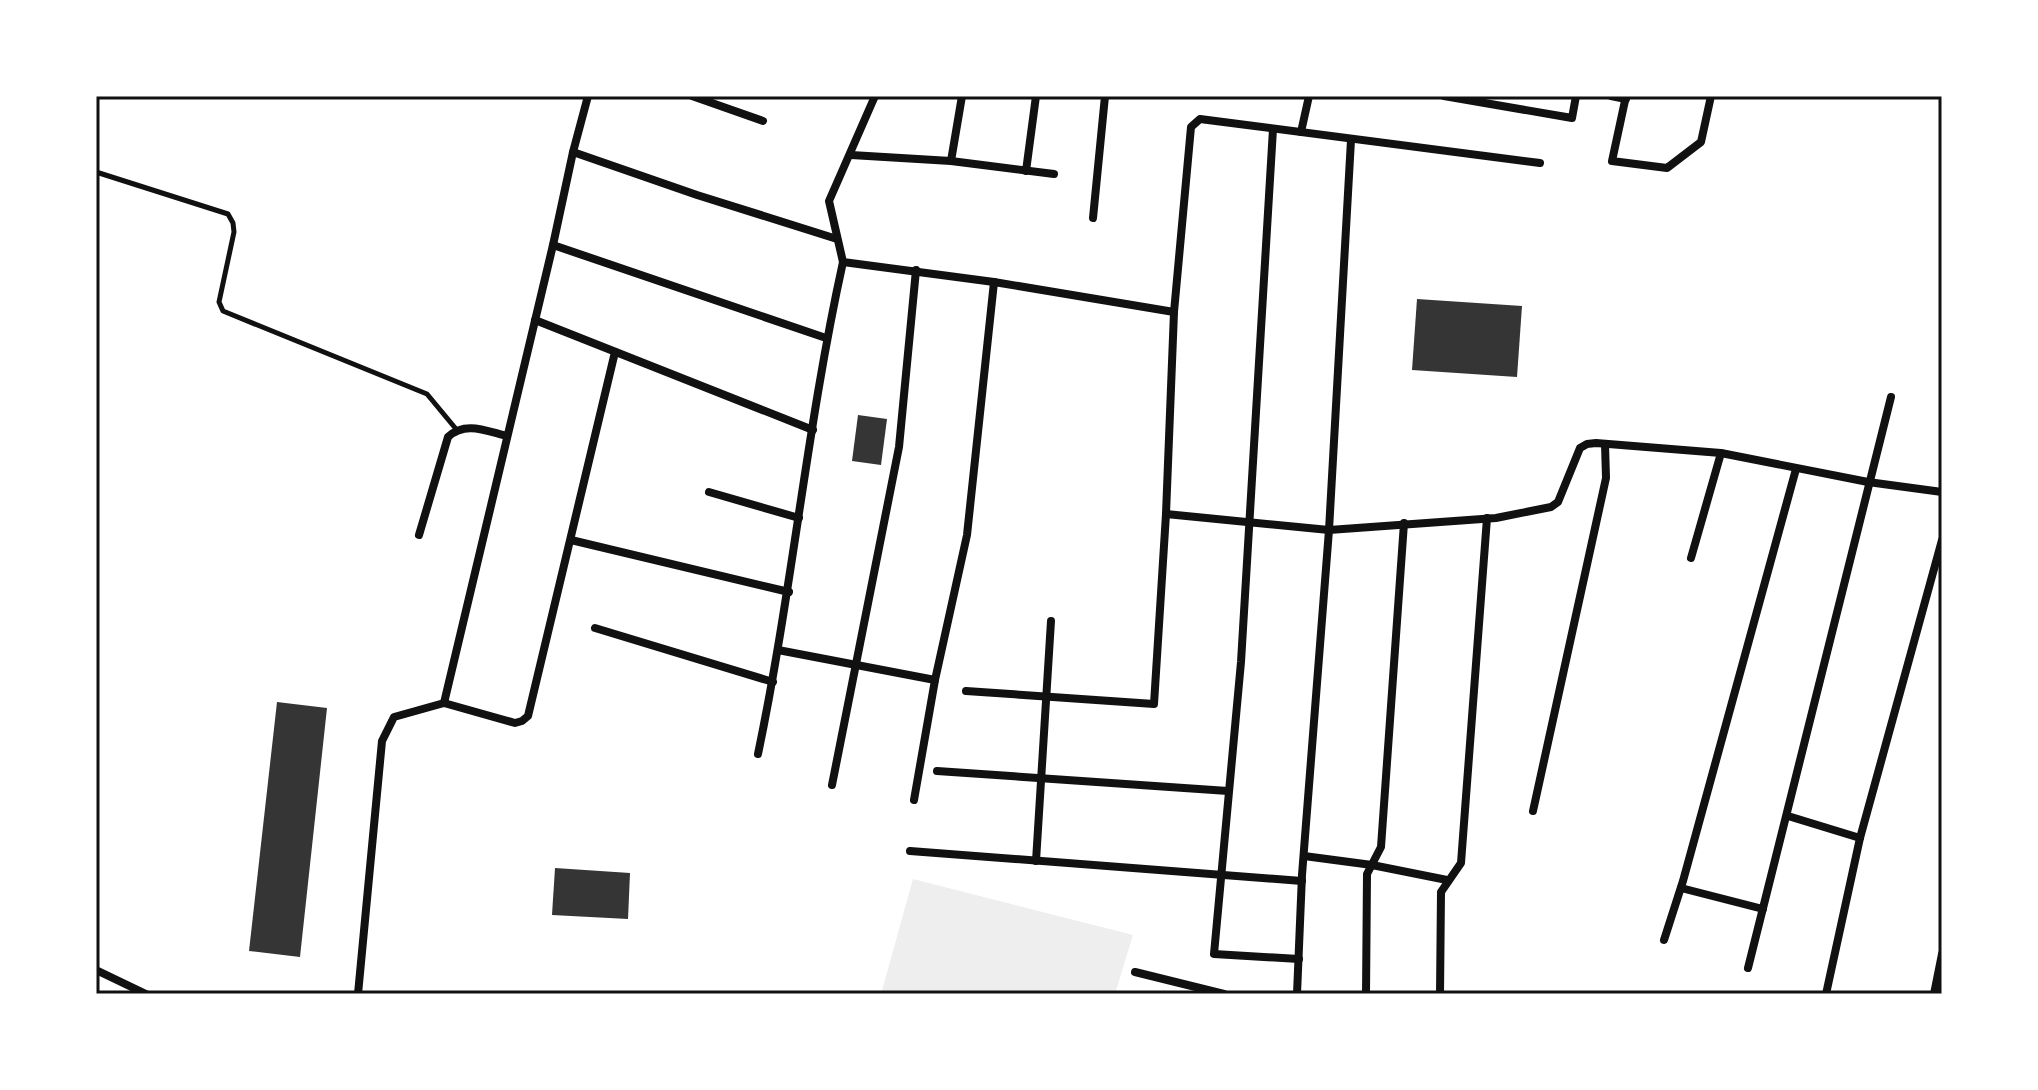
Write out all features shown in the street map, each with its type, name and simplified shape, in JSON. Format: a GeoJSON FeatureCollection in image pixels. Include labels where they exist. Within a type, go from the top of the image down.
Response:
{"type":"FeatureCollection","features":[{"type":"Feature","properties":{"kind":"street"},"geometry":{"type":"LineString","coordinates":[[444,703],[588,96]]}},
{"type":"Feature","properties":{"kind":"street"},"geometry":{"type":"LineString","coordinates":[[692,96],[763,121]]}},
{"type":"Feature","properties":{"kind":"street"},"geometry":{"type":"LineString","coordinates":[[758,754],[789,592],[826,338],[843,262],[829,201],[875,96]]}},
{"type":"Feature","properties":{"kind":"street"},"geometry":{"type":"LineString","coordinates":[[951,161],[962,96]]}},
{"type":"Feature","properties":{"kind":"street"},"geometry":{"type":"LineString","coordinates":[[1026,171],[1036,96]]}},
{"type":"Feature","properties":{"kind":"street"},"geometry":{"type":"LineString","coordinates":[[1093,218],[1105,96]]}},
{"type":"Feature","properties":{"kind":"street"},"geometry":{"type":"LineString","coordinates":[[1301,132],[1309,96]]}},
{"type":"Feature","properties":{"kind":"street"},"geometry":{"type":"LineString","coordinates":[[1444,96],[1572,118],[1576,96]]}},
{"type":"Feature","properties":{"kind":"street"},"geometry":{"type":"LineString","coordinates":[[1611,96],[1626,97],[1612,161],[1667,168],[1701,142],[1711,96]]}},
{"type":"Feature","properties":{"kind":"street"},"geometry":{"type":"LineString","coordinates":[[966,691],[1154,704],[1174,312],[1191,127],[1200,119],[1540,163]]}},
{"type":"Feature","properties":{"kind":"street"},"geometry":{"type":"LineString","coordinates":[[1273,129],[1241,662],[1214,954],[1299,959]]}},
{"type":"Feature","properties":{"kind":"street"},"geometry":{"type":"LineString","coordinates":[[1297,994],[1302,881],[1329,530],[1351,140]]}},
{"type":"Feature","properties":{"kind":"street"},"geometry":{"type":"LineString","coordinates":[[573,152],[837,239]]}},
{"type":"Feature","properties":{"kind":"street"},"geometry":{"type":"LineString","coordinates":[[851,155],[951,161],[1054,174]]}},
{"type":"Feature","properties":{"kind":"street"},"geometry":{"type":"LineString","coordinates":[[553,245],[826,338]]}},
{"type":"Feature","properties":{"kind":"street"},"geometry":{"type":"LineString","coordinates":[[843,262],[916,270],[1174,312]]}},
{"type":"Feature","properties":{"kind":"street"},"geometry":{"type":"LineString","coordinates":[[832,785],[899,447],[916,270]]}},
{"type":"Feature","properties":{"kind":"street"},"geometry":{"type":"LineString","coordinates":[[914,800],[935,680],[967,535],[994,282]]}},
{"type":"Feature","properties":{"kind":"street"},"geometry":{"type":"LineString","coordinates":[[535,320],[813,430]]}},
{"type":"Feature","properties":{"kind":"street"},"geometry":{"type":"LineString","coordinates":[[358,994],[382,741],[394,717],[444,703],[515,723],[528,716],[615,352]]}},
{"type":"Feature","properties":{"kind":"street"},"geometry":{"type":"LineString","coordinates":[[1748,968],[1891,397]]}},
{"type":"Feature","properties":{"kind":"street"},"geometry":{"type":"LineString","coordinates":[[419,535],[448,437],[456,429],[466,427],[507,436]]}},
{"type":"Feature","properties":{"kind":"street"},"geometry":{"type":"LineString","coordinates":[[1166,514],[1329,530],[1487,518],[1551,507],[1558,502],[1580,448],[1587,444],[1721,453],[1868,482],[1942,492]]}},
{"type":"Feature","properties":{"kind":"street"},"geometry":{"type":"LineString","coordinates":[[1533,811],[1606,478],[1605,444]]}},
{"type":"Feature","properties":{"kind":"street"},"geometry":{"type":"LineString","coordinates":[[1691,558],[1721,453]]}},
{"type":"Feature","properties":{"kind":"street"},"geometry":{"type":"LineString","coordinates":[[1664,940],[1796,469]]}},
{"type":"Feature","properties":{"kind":"street"},"geometry":{"type":"LineString","coordinates":[[709,492],[799,518]]}},
{"type":"Feature","properties":{"kind":"street"},"geometry":{"type":"LineString","coordinates":[[1440,994],[1441,892],[1461,863],[1487,518]]}},
{"type":"Feature","properties":{"kind":"street"},"geometry":{"type":"LineString","coordinates":[[1366,994],[1367,874],[1381,847],[1404,523]]}},
{"type":"Feature","properties":{"kind":"street"},"geometry":{"type":"LineString","coordinates":[[571,540],[789,592]]}},
{"type":"Feature","properties":{"kind":"street"},"geometry":{"type":"LineString","coordinates":[[1826,994],[1860,838],[1942,540]]}},
{"type":"Feature","properties":{"kind":"street"},"geometry":{"type":"LineString","coordinates":[[1036,861],[1051,621]]}},
{"type":"Feature","properties":{"kind":"street"},"geometry":{"type":"LineString","coordinates":[[595,628],[773,682]]}},
{"type":"Feature","properties":{"kind":"street"},"geometry":{"type":"LineString","coordinates":[[778,650],[935,680]]}},
{"type":"Feature","properties":{"kind":"street"},"geometry":{"type":"LineString","coordinates":[[937,771],[1228,791]]}},
{"type":"Feature","properties":{"kind":"street"},"geometry":{"type":"LineString","coordinates":[[1788,816],[1860,838]]}},
{"type":"Feature","properties":{"kind":"street"},"geometry":{"type":"LineString","coordinates":[[910,851],[1302,881]]}},
{"type":"Feature","properties":{"kind":"street"},"geometry":{"type":"LineString","coordinates":[[1304,856],[1447,880]]}},
{"type":"Feature","properties":{"kind":"street"},"geometry":{"type":"LineString","coordinates":[[1681,888],[1763,909]]}},
{"type":"Feature","properties":{"kind":"street"},"geometry":{"type":"LineString","coordinates":[[1937,991],[1942,954]]}},
{"type":"Feature","properties":{"kind":"street"},"geometry":{"type":"LineString","coordinates":[[96,970],[146,994]]}},
{"type":"Feature","properties":{"kind":"street"},"geometry":{"type":"LineString","coordinates":[[1135,972],[1224,994]]}},
{"type":"Feature","properties":{"kind":"lane"},"geometry":{"type":"LineString","coordinates":[[96,172],[228,214],[234,232],[219,302],[223,311],[427,394],[456,429]]}},
{"type":"Feature","properties":{"kind":"shaded area"},"geometry":{"type":"Polygon","coordinates":[[[913,879],[1133,935],[1115,994],[881,994],[913,879]]]}},
{"type":"Feature","properties":{"kind":"building"},"geometry":{"type":"Polygon","coordinates":[[[1417,299],[1522,306],[1517,377],[1412,370],[1417,299]]]}},
{"type":"Feature","properties":{"kind":"building"},"geometry":{"type":"Polygon","coordinates":[[[858,415],[887,419],[881,465],[852,461],[858,415]]]}},
{"type":"Feature","properties":{"kind":"building"},"geometry":{"type":"Polygon","coordinates":[[[277,702],[327,708],[300,957],[249,951],[277,702]]]}},
{"type":"Feature","properties":{"kind":"building"},"geometry":{"type":"Polygon","coordinates":[[[555,868],[630,873],[628,919],[552,915],[555,868]]]}}]}
